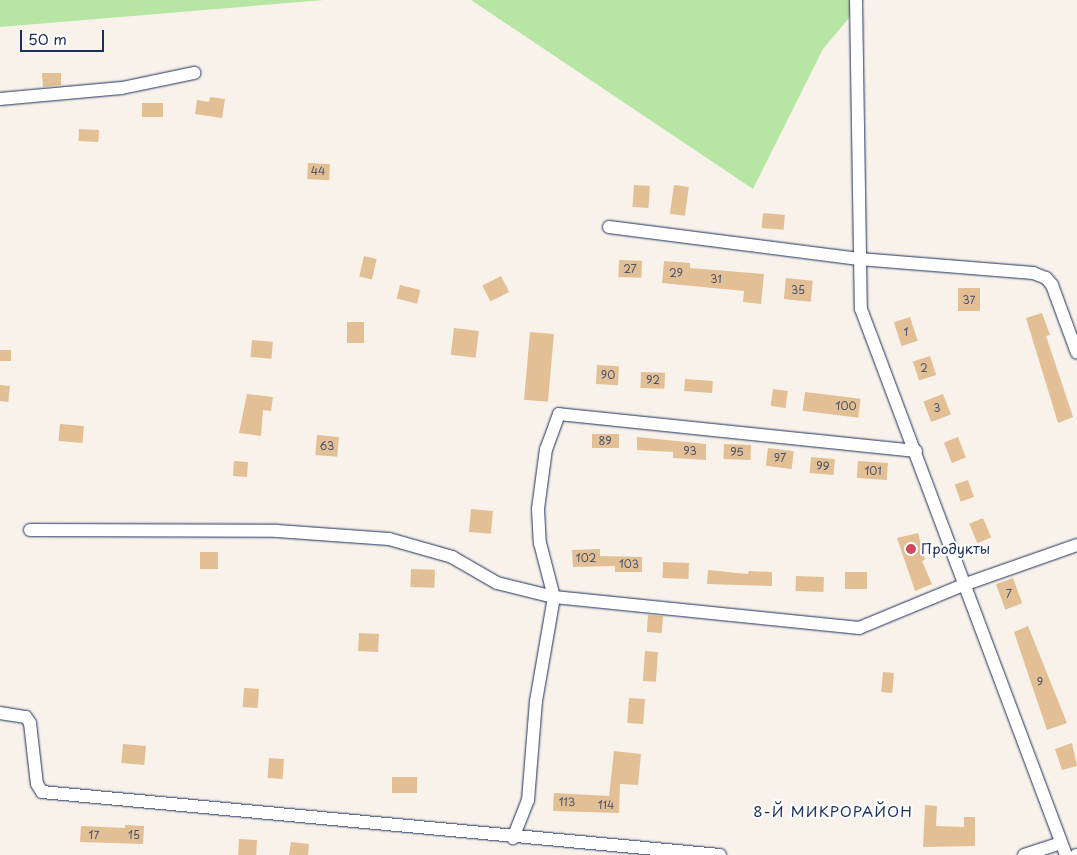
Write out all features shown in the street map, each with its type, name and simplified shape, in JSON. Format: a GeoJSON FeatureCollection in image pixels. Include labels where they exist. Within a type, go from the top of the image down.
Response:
{"type":"FeatureCollection","features":[{"type":"Feature","properties":{"kind":"street"},"geometry":{"type":"LineString","coordinates":[[856,0],[860,259],[864,317],[916,451],[1064,849],[1024,855]]}},
{"type":"Feature","properties":{"kind":"street"},"geometry":{"type":"LineString","coordinates":[[0,98],[122,88],[194,73]]}},
{"type":"Feature","properties":{"kind":"street"},"geometry":{"type":"LineString","coordinates":[[608,227],[860,259],[952,264],[1033,273],[1046,278],[1052,285],[1077,353]]}},
{"type":"Feature","properties":{"kind":"street"},"geometry":{"type":"LineString","coordinates":[[514,838],[528,800],[536,701],[554,597],[540,543],[538,509],[546,449],[559,414],[916,451]]}},
{"type":"Feature","properties":{"kind":"street"},"geometry":{"type":"LineString","coordinates":[[30,530],[277,531],[389,540],[452,557],[497,583],[554,597],[859,628],[966,584],[1077,545]]}},
{"type":"Feature","properties":{"kind":"street"},"geometry":{"type":"LineString","coordinates":[[0,713],[26,717],[30,723],[37,784],[42,792],[514,838],[720,855]]}},
{"type":"Feature","properties":{"kind":"green space"},"geometry":{"type":"Polygon","coordinates":[[[0,0],[324,0],[0,27],[0,0]]]}},
{"type":"Feature","properties":{"kind":"green space"},"geometry":{"type":"Polygon","coordinates":[[[471,0],[864,0],[823,49],[753,189],[471,0]]]}},
{"type":"Feature","properties":{"kind":"building"},"geometry":{"type":"Polygon","coordinates":[[[42,73],[61,73],[61,85],[43,87],[42,73]]]}},
{"type":"Feature","properties":{"kind":"building"},"geometry":{"type":"Polygon","coordinates":[[[210,97],[225,99],[222,118],[195,114],[197,100],[209,102],[210,97]]]}},
{"type":"Feature","properties":{"kind":"building"},"geometry":{"type":"Polygon","coordinates":[[[142,103],[163,103],[163,117],[142,117],[142,103]]]}},
{"type":"Feature","properties":{"kind":"building"},"geometry":{"type":"Polygon","coordinates":[[[79,129],[99,130],[98,142],[78,141],[79,129]]]}},
{"type":"Feature","properties":{"kind":"building"},"geometry":{"type":"Polygon","coordinates":[[[308,163],[330,164],[329,180],[307,179],[308,163]]]}},
{"type":"Feature","properties":{"kind":"building"},"geometry":{"type":"Polygon","coordinates":[[[634,185],[650,186],[648,208],[632,207],[634,185]]]}},
{"type":"Feature","properties":{"kind":"building"},"geometry":{"type":"Polygon","coordinates":[[[674,185],[689,187],[685,216],[670,214],[674,185]]]}},
{"type":"Feature","properties":{"kind":"building"},"geometry":{"type":"Polygon","coordinates":[[[763,213],[785,215],[784,230],[762,228],[763,213]]]}},
{"type":"Feature","properties":{"kind":"building"},"geometry":{"type":"Polygon","coordinates":[[[364,256],[377,259],[372,279],[359,276],[364,256]]]}},
{"type":"Feature","properties":{"kind":"building"},"geometry":{"type":"Polygon","coordinates":[[[619,260],[642,261],[641,278],[618,277],[619,260]]]}},
{"type":"Feature","properties":{"kind":"building"},"geometry":{"type":"Polygon","coordinates":[[[664,261],[690,263],[690,268],[764,274],[761,304],[743,302],[744,291],[662,283],[664,261]]]}},
{"type":"Feature","properties":{"kind":"building"},"geometry":{"type":"Polygon","coordinates":[[[501,276],[509,292],[490,302],[482,286],[501,276]]]}},
{"type":"Feature","properties":{"kind":"building"},"geometry":{"type":"Polygon","coordinates":[[[786,278],[813,281],[811,302],[784,299],[786,278]]]}},
{"type":"Feature","properties":{"kind":"building"},"geometry":{"type":"Polygon","coordinates":[[[400,285],[420,290],[417,304],[397,299],[400,285]]]}},
{"type":"Feature","properties":{"kind":"building"},"geometry":{"type":"Polygon","coordinates":[[[958,288],[980,288],[980,311],[958,311],[958,288]]]}},
{"type":"Feature","properties":{"kind":"building"},"geometry":{"type":"Polygon","coordinates":[[[1042,313],[1050,335],[1046,336],[1073,417],[1058,423],[1026,318],[1042,313]]]}},
{"type":"Feature","properties":{"kind":"building"},"geometry":{"type":"Polygon","coordinates":[[[910,317],[918,341],[902,346],[894,322],[910,317]]]}},
{"type":"Feature","properties":{"kind":"building"},"geometry":{"type":"Polygon","coordinates":[[[347,322],[364,322],[364,343],[347,343],[347,322]]]}},
{"type":"Feature","properties":{"kind":"building"},"geometry":{"type":"Polygon","coordinates":[[[454,328],[479,331],[476,358],[451,355],[454,328]]]}},
{"type":"Feature","properties":{"kind":"building"},"geometry":{"type":"Polygon","coordinates":[[[530,332],[554,334],[548,402],[524,400],[530,332]]]}},
{"type":"Feature","properties":{"kind":"building"},"geometry":{"type":"Polygon","coordinates":[[[252,340],[273,342],[271,359],[251,357],[252,340]]]}},
{"type":"Feature","properties":{"kind":"building"},"geometry":{"type":"Polygon","coordinates":[[[0,350],[11,350],[11,361],[0,361],[0,350]]]}},
{"type":"Feature","properties":{"kind":"building"},"geometry":{"type":"Polygon","coordinates":[[[930,356],[936,375],[919,381],[913,362],[930,356]]]}},
{"type":"Feature","properties":{"kind":"building"},"geometry":{"type":"Polygon","coordinates":[[[597,365],[619,366],[618,385],[596,384],[597,365]]]}},
{"type":"Feature","properties":{"kind":"building"},"geometry":{"type":"Polygon","coordinates":[[[641,372],[665,373],[664,389],[640,388],[641,372]]]}},
{"type":"Feature","properties":{"kind":"building"},"geometry":{"type":"Polygon","coordinates":[[[685,379],[713,381],[712,393],[684,391],[685,379]]]}},
{"type":"Feature","properties":{"kind":"building"},"geometry":{"type":"Polygon","coordinates":[[[0,385],[10,386],[8,402],[0,401],[0,385]]]}},
{"type":"Feature","properties":{"kind":"building"},"geometry":{"type":"Polygon","coordinates":[[[773,389],[788,391],[785,408],[771,406],[773,389]]]}},
{"type":"Feature","properties":{"kind":"building"},"geometry":{"type":"Polygon","coordinates":[[[805,392],[861,399],[858,418],[803,411],[805,392]]]}},
{"type":"Feature","properties":{"kind":"building"},"geometry":{"type":"Polygon","coordinates":[[[247,394],[273,397],[271,411],[263,410],[261,436],[239,433],[247,394]]]}},
{"type":"Feature","properties":{"kind":"building"},"geometry":{"type":"Polygon","coordinates":[[[943,394],[951,415],[931,422],[923,402],[943,394]]]}},
{"type":"Feature","properties":{"kind":"building"},"geometry":{"type":"Polygon","coordinates":[[[60,424],[84,426],[82,443],[59,441],[60,424]]]}},
{"type":"Feature","properties":{"kind":"building"},"geometry":{"type":"Polygon","coordinates":[[[592,434],[619,434],[619,448],[592,448],[592,434]]]}},
{"type":"Feature","properties":{"kind":"building"},"geometry":{"type":"Polygon","coordinates":[[[317,435],[339,437],[337,457],[315,455],[317,435]]]}},
{"type":"Feature","properties":{"kind":"building"},"geometry":{"type":"Polygon","coordinates":[[[637,437],[706,444],[706,460],[673,458],[673,452],[637,450],[637,437]]]}},
{"type":"Feature","properties":{"kind":"building"},"geometry":{"type":"Polygon","coordinates":[[[958,437],[966,458],[952,463],[944,442],[958,437]]]}},
{"type":"Feature","properties":{"kind":"building"},"geometry":{"type":"Polygon","coordinates":[[[724,444],[751,445],[750,460],[723,459],[724,444]]]}},
{"type":"Feature","properties":{"kind":"building"},"geometry":{"type":"Polygon","coordinates":[[[768,448],[794,451],[792,469],[766,466],[768,448]]]}},
{"type":"Feature","properties":{"kind":"building"},"geometry":{"type":"Polygon","coordinates":[[[811,457],[835,459],[834,475],[810,473],[811,457]]]}},
{"type":"Feature","properties":{"kind":"building"},"geometry":{"type":"Polygon","coordinates":[[[234,461],[248,462],[247,477],[233,476],[234,461]]]}},
{"type":"Feature","properties":{"kind":"building"},"geometry":{"type":"Polygon","coordinates":[[[858,461],[888,463],[887,480],[857,478],[858,461]]]}},
{"type":"Feature","properties":{"kind":"building"},"geometry":{"type":"Polygon","coordinates":[[[968,480],[974,497],[961,502],[955,485],[968,480]]]}},
{"type":"Feature","properties":{"kind":"building"},"geometry":{"type":"Polygon","coordinates":[[[471,509],[493,511],[491,534],[469,532],[471,509]]]}},
{"type":"Feature","properties":{"kind":"building"},"geometry":{"type":"Polygon","coordinates":[[[983,518],[991,537],[977,543],[969,524],[983,518]]]}},
{"type":"Feature","properties":{"kind":"building"},"geometry":{"type":"Polygon","coordinates":[[[918,533],[925,560],[922,561],[932,584],[915,591],[897,538],[918,533]]]}},
{"type":"Feature","properties":{"kind":"building"},"geometry":{"type":"Polygon","coordinates":[[[600,549],[600,556],[642,557],[642,572],[615,572],[615,566],[573,567],[572,550],[600,549]]]}},
{"type":"Feature","properties":{"kind":"building"},"geometry":{"type":"Polygon","coordinates":[[[200,552],[218,552],[218,569],[200,569],[200,552]]]}},
{"type":"Feature","properties":{"kind":"building"},"geometry":{"type":"Polygon","coordinates":[[[663,562],[689,563],[688,579],[662,578],[663,562]]]}},
{"type":"Feature","properties":{"kind":"building"},"geometry":{"type":"Polygon","coordinates":[[[411,569],[435,570],[434,588],[410,587],[411,569]]]}},
{"type":"Feature","properties":{"kind":"building"},"geometry":{"type":"Polygon","coordinates":[[[708,570],[748,574],[749,571],[772,572],[772,586],[707,584],[708,570]]]}},
{"type":"Feature","properties":{"kind":"building"},"geometry":{"type":"Polygon","coordinates":[[[845,572],[867,572],[867,589],[845,589],[845,572]]]}},
{"type":"Feature","properties":{"kind":"building"},"geometry":{"type":"Polygon","coordinates":[[[796,576],[824,577],[823,592],[795,591],[796,576]]]}},
{"type":"Feature","properties":{"kind":"building"},"geometry":{"type":"Polygon","coordinates":[[[1013,578],[1022,603],[1005,610],[996,584],[1013,578]]]}},
{"type":"Feature","properties":{"kind":"building"},"geometry":{"type":"Polygon","coordinates":[[[648,615],[663,616],[662,633],[647,632],[648,615]]]}},
{"type":"Feature","properties":{"kind":"building"},"geometry":{"type":"Polygon","coordinates":[[[1028,626],[1067,723],[1047,730],[1014,632],[1028,626]]]}},
{"type":"Feature","properties":{"kind":"building"},"geometry":{"type":"Polygon","coordinates":[[[359,633],[379,634],[378,652],[358,651],[359,633]]]}},
{"type":"Feature","properties":{"kind":"building"},"geometry":{"type":"Polygon","coordinates":[[[645,651],[658,652],[656,682],[643,681],[645,651]]]}},
{"type":"Feature","properties":{"kind":"building"},"geometry":{"type":"Polygon","coordinates":[[[883,672],[894,673],[892,693],[881,692],[883,672]]]}},
{"type":"Feature","properties":{"kind":"building"},"geometry":{"type":"Polygon","coordinates":[[[244,688],[259,689],[258,708],[243,707],[244,688]]]}},
{"type":"Feature","properties":{"kind":"building"},"geometry":{"type":"Polygon","coordinates":[[[629,698],[645,699],[643,724],[627,723],[629,698]]]}},
{"type":"Feature","properties":{"kind":"building"},"geometry":{"type":"Polygon","coordinates":[[[1072,743],[1077,766],[1062,770],[1055,749],[1072,743]]]}},
{"type":"Feature","properties":{"kind":"building"},"geometry":{"type":"Polygon","coordinates":[[[123,744],[146,746],[144,765],[121,763],[123,744]]]}},
{"type":"Feature","properties":{"kind":"building"},"geometry":{"type":"Polygon","coordinates":[[[614,751],[641,754],[638,785],[620,784],[619,813],[553,811],[554,793],[609,796],[614,751]]]}},
{"type":"Feature","properties":{"kind":"building"},"geometry":{"type":"Polygon","coordinates":[[[269,758],[284,759],[283,779],[268,778],[269,758]]]}},
{"type":"Feature","properties":{"kind":"building"},"geometry":{"type":"Polygon","coordinates":[[[392,777],[417,777],[417,793],[392,793],[392,777]]]}},
{"type":"Feature","properties":{"kind":"building"},"geometry":{"type":"Polygon","coordinates":[[[925,805],[937,806],[936,826],[964,827],[964,817],[975,817],[975,846],[923,847],[925,805]]]}},
{"type":"Feature","properties":{"kind":"building"},"geometry":{"type":"Polygon","coordinates":[[[125,825],[144,826],[143,844],[80,842],[81,826],[125,828],[125,825]]]}},
{"type":"Feature","properties":{"kind":"building"},"geometry":{"type":"Polygon","coordinates":[[[239,839],[257,840],[256,855],[238,855],[239,839]]]}},
{"type":"Feature","properties":{"kind":"building"},"geometry":{"type":"Polygon","coordinates":[[[291,842],[309,844],[308,855],[289,855],[291,842]]]}},
{"type":"Feature","properties":{"kind":"place","name":"Продукты"},"geometry":{"type":"Point","coordinates":[911,549]}},
{"type":"Feature","properties":{"kind":"district","name":"8-Й МИКРОРАЙОН"},"geometry":{"type":"Point","coordinates":[833,811]}}]}
